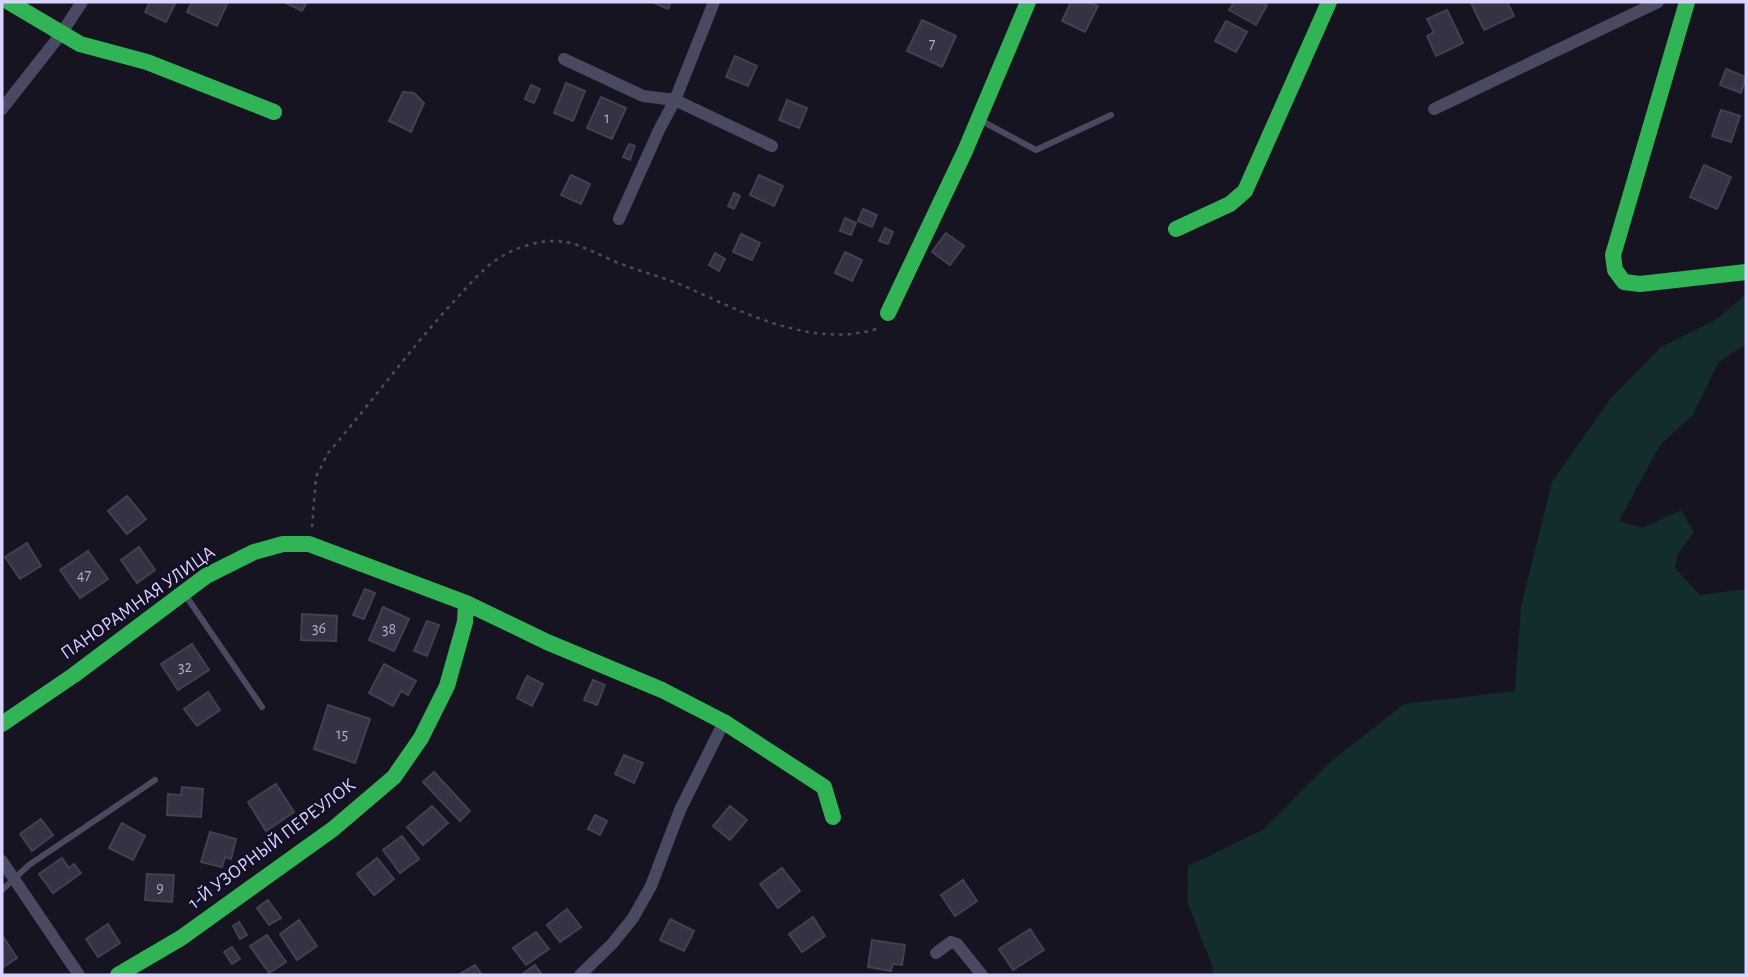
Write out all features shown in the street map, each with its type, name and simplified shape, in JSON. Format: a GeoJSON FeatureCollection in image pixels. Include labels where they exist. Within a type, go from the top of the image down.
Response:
{"type":"FeatureCollection","features":[{"type":"Feature","properties":{"kind":"street"},"geometry":{"type":"LineString","coordinates":[[9,2],[80,44],[147,62],[274,112]]}},
{"type":"Feature","properties":{"kind":"street"},"geometry":{"type":"LineString","coordinates":[[2,108],[61,34],[82,2]]}},
{"type":"Feature","properties":{"kind":"street"},"geometry":{"type":"LineString","coordinates":[[619,219],[675,100],[714,2]]}},
{"type":"Feature","properties":{"kind":"street"},"geometry":{"type":"LineString","coordinates":[[888,313],[965,151],[1028,2]]}},
{"type":"Feature","properties":{"kind":"street"},"geometry":{"type":"LineString","coordinates":[[1176,229],[1230,204],[1245,191],[1329,2]]}},
{"type":"Feature","properties":{"kind":"street"},"geometry":{"type":"LineString","coordinates":[[1434,109],[1658,2]]}},
{"type":"Feature","properties":{"kind":"street"},"geometry":{"type":"LineString","coordinates":[[1687,2],[1613,255],[1615,270],[1623,282],[1640,284],[1746,272]]}},
{"type":"Feature","properties":{"kind":"street"},"geometry":{"type":"LineString","coordinates":[[564,59],[643,96],[675,100],[772,146]]}},
{"type":"Feature","properties":{"kind":"street","name":"ПАНОРАМНАЯ УЛИЦА"},"geometry":{"type":"LineString","coordinates":[[2,724],[74,675],[206,576],[254,552],[283,544],[309,544],[466,603],[547,642],[662,690],[724,722],[824,787],[833,817]]}},
{"type":"Feature","properties":{"kind":"street","name":"1-Й УЗОРНЫЙ ПЕРЕУЛОК"},"geometry":{"type":"LineString","coordinates":[[118,975],[181,938],[333,830],[394,777],[421,738],[447,686],[465,622],[466,603]]}},
{"type":"Feature","properties":{"kind":"street"},"geometry":{"type":"LineString","coordinates":[[580,975],[612,944],[633,918],[651,886],[680,810],[724,722]]}},
{"type":"Feature","properties":{"kind":"street"},"geometry":{"type":"LineString","coordinates":[[2,862],[79,975]]}},
{"type":"Feature","properties":{"kind":"street"},"geometry":{"type":"LineString","coordinates":[[936,953],[951,942],[957,944],[982,975]]}},
{"type":"Feature","properties":{"kind":"lane"},"geometry":{"type":"LineString","coordinates":[[978,120],[1036,150],[1111,115]]}},
{"type":"Feature","properties":{"kind":"lane"},"geometry":{"type":"LineString","coordinates":[[184,592],[262,707]]}},
{"type":"Feature","properties":{"kind":"lane"},"geometry":{"type":"LineString","coordinates":[[2,890],[29,865],[156,780]]}},
{"type":"Feature","properties":{"kind":"path"},"geometry":{"type":"LineString","coordinates":[[309,544],[316,477],[328,453],[439,317],[484,269],[521,248],[554,240],[577,244],[755,317],[810,333],[853,335],[879,329],[888,313]]}},
{"type":"Feature","properties":{"kind":"green space"},"geometry":{"type":"Polygon","coordinates":[[[1746,294],[1746,344],[1718,363],[1693,415],[1660,445],[1619,521],[1643,528],[1681,510],[1694,532],[1678,554],[1675,568],[1700,595],[1746,589],[1746,975],[1213,975],[1187,901],[1188,866],[1264,829],[1329,763],[1404,704],[1515,691],[1521,606],[1552,482],[1610,399],[1661,347],[1717,319],[1746,294]]]}},
{"type":"Feature","properties":{"kind":"building"},"geometry":{"type":"Polygon","coordinates":[[[150,2],[176,2],[166,22],[145,12],[150,2]]]}},
{"type":"Feature","properties":{"kind":"building"},"geometry":{"type":"Polygon","coordinates":[[[192,2],[228,2],[217,26],[187,12],[192,2]]]}},
{"type":"Feature","properties":{"kind":"building"},"geometry":{"type":"Polygon","coordinates":[[[284,2],[307,2],[302,11],[284,2]]]}},
{"type":"Feature","properties":{"kind":"building"},"geometry":{"type":"Polygon","coordinates":[[[652,2],[671,2],[668,9],[652,2]]]}},
{"type":"Feature","properties":{"kind":"building"},"geometry":{"type":"Polygon","coordinates":[[[1071,2],[1088,2],[1098,6],[1085,32],[1062,21],[1071,2]]]}},
{"type":"Feature","properties":{"kind":"building"},"geometry":{"type":"Polygon","coordinates":[[[1234,2],[1261,2],[1267,5],[1256,25],[1229,10],[1234,2]]]}},
{"type":"Feature","properties":{"kind":"building"},"geometry":{"type":"Polygon","coordinates":[[[1507,2],[1514,16],[1484,30],[1471,3],[1507,2]]]}},
{"type":"Feature","properties":{"kind":"building"},"geometry":{"type":"Polygon","coordinates":[[[1447,10],[1463,43],[1436,56],[1427,36],[1434,32],[1427,19],[1447,10]]]}},
{"type":"Feature","properties":{"kind":"building"},"geometry":{"type":"Polygon","coordinates":[[[922,20],[956,36],[942,67],[907,51],[922,20]]]}},
{"type":"Feature","properties":{"kind":"building"},"geometry":{"type":"Polygon","coordinates":[[[1226,21],[1247,32],[1236,52],[1215,41],[1226,21]]]}},
{"type":"Feature","properties":{"kind":"building"},"geometry":{"type":"Polygon","coordinates":[[[735,56],[757,66],[748,86],[726,77],[735,56]]]}},
{"type":"Feature","properties":{"kind":"building"},"geometry":{"type":"Polygon","coordinates":[[[1726,69],[1746,77],[1741,93],[1720,85],[1726,69]]]}},
{"type":"Feature","properties":{"kind":"building"},"geometry":{"type":"Polygon","coordinates":[[[566,83],[585,91],[573,121],[554,113],[566,83]]]}},
{"type":"Feature","properties":{"kind":"building"},"geometry":{"type":"Polygon","coordinates":[[[531,85],[540,89],[534,103],[525,99],[531,85]]]}},
{"type":"Feature","properties":{"kind":"building"},"geometry":{"type":"Polygon","coordinates":[[[403,92],[414,93],[424,103],[411,132],[389,121],[403,92]]]}},
{"type":"Feature","properties":{"kind":"building"},"geometry":{"type":"Polygon","coordinates":[[[601,97],[626,108],[612,139],[587,128],[601,97]]]}},
{"type":"Feature","properties":{"kind":"building"},"geometry":{"type":"Polygon","coordinates":[[[787,100],[807,108],[799,128],[779,120],[787,100]]]}},
{"type":"Feature","properties":{"kind":"building"},"geometry":{"type":"Polygon","coordinates":[[[1721,110],[1740,116],[1731,142],[1712,136],[1721,110]]]}},
{"type":"Feature","properties":{"kind":"building"},"geometry":{"type":"Polygon","coordinates":[[[629,144],[635,146],[630,160],[623,157],[629,144]]]}},
{"type":"Feature","properties":{"kind":"building"},"geometry":{"type":"Polygon","coordinates":[[[1704,165],[1731,177],[1717,209],[1690,197],[1704,165]]]}},
{"type":"Feature","properties":{"kind":"building"},"geometry":{"type":"Polygon","coordinates":[[[571,175],[590,184],[581,204],[561,195],[571,175]]]}},
{"type":"Feature","properties":{"kind":"building"},"geometry":{"type":"Polygon","coordinates":[[[759,175],[783,186],[774,206],[750,195],[759,175]]]}},
{"type":"Feature","properties":{"kind":"building"},"geometry":{"type":"Polygon","coordinates":[[[734,193],[740,196],[734,209],[728,206],[734,193]]]}},
{"type":"Feature","properties":{"kind":"building"},"geometry":{"type":"Polygon","coordinates":[[[863,209],[877,215],[872,227],[858,221],[863,209]]]}},
{"type":"Feature","properties":{"kind":"building"},"geometry":{"type":"Polygon","coordinates":[[[845,218],[856,223],[851,235],[840,231],[845,218]]]}},
{"type":"Feature","properties":{"kind":"building"},"geometry":{"type":"Polygon","coordinates":[[[885,228],[893,232],[888,244],[879,241],[885,228]]]}},
{"type":"Feature","properties":{"kind":"building"},"geometry":{"type":"Polygon","coordinates":[[[946,233],[964,246],[950,265],[932,252],[946,233]]]}},
{"type":"Feature","properties":{"kind":"building"},"geometry":{"type":"Polygon","coordinates":[[[741,234],[760,243],[752,260],[733,252],[741,234]]]}},
{"type":"Feature","properties":{"kind":"building"},"geometry":{"type":"Polygon","coordinates":[[[845,252],[862,260],[852,281],[835,273],[845,252]]]}},
{"type":"Feature","properties":{"kind":"building"},"geometry":{"type":"Polygon","coordinates":[[[715,253],[725,259],[719,271],[709,265],[715,253]]]}},
{"type":"Feature","properties":{"kind":"building"},"geometry":{"type":"Polygon","coordinates":[[[127,496],[146,519],[127,534],[108,511],[127,496]]]}},
{"type":"Feature","properties":{"kind":"building"},"geometry":{"type":"Polygon","coordinates":[[[27,543],[41,566],[20,579],[5,557],[27,543]]]}},
{"type":"Feature","properties":{"kind":"building"},"geometry":{"type":"Polygon","coordinates":[[[139,547],[155,570],[137,583],[121,560],[139,547]]]}},
{"type":"Feature","properties":{"kind":"building"},"geometry":{"type":"Polygon","coordinates":[[[88,551],[108,579],[80,598],[60,570],[88,551]]]}},
{"type":"Feature","properties":{"kind":"building"},"geometry":{"type":"Polygon","coordinates":[[[365,589],[375,593],[364,619],[353,615],[365,589]]]}},
{"type":"Feature","properties":{"kind":"building"},"geometry":{"type":"Polygon","coordinates":[[[383,607],[409,619],[394,651],[369,640],[383,607]]]}},
{"type":"Feature","properties":{"kind":"building"},"geometry":{"type":"Polygon","coordinates":[[[302,614],[337,616],[336,641],[301,640],[302,614]]]}},
{"type":"Feature","properties":{"kind":"building"},"geometry":{"type":"Polygon","coordinates":[[[427,621],[439,625],[427,656],[414,651],[427,621]]]}},
{"type":"Feature","properties":{"kind":"building"},"geometry":{"type":"Polygon","coordinates":[[[192,644],[209,670],[178,690],[161,664],[192,644]]]}},
{"type":"Feature","properties":{"kind":"building"},"geometry":{"type":"Polygon","coordinates":[[[384,664],[416,681],[408,695],[401,691],[393,706],[369,693],[384,664]]]}},
{"type":"Feature","properties":{"kind":"building"},"geometry":{"type":"Polygon","coordinates":[[[527,676],[543,684],[532,706],[517,698],[527,676]]]}},
{"type":"Feature","properties":{"kind":"building"},"geometry":{"type":"Polygon","coordinates":[[[593,680],[605,685],[597,705],[584,700],[593,680]]]}},
{"type":"Feature","properties":{"kind":"building"},"geometry":{"type":"Polygon","coordinates":[[[208,692],[220,710],[197,726],[184,709],[208,692]]]}},
{"type":"Feature","properties":{"kind":"building"},"geometry":{"type":"Polygon","coordinates":[[[328,705],[370,719],[355,763],[314,749],[328,705]]]}},
{"type":"Feature","properties":{"kind":"building"},"geometry":{"type":"Polygon","coordinates":[[[624,755],[643,763],[634,783],[615,774],[624,755]]]}},
{"type":"Feature","properties":{"kind":"building"},"geometry":{"type":"Polygon","coordinates":[[[434,772],[470,811],[460,821],[423,782],[434,772]]]}},
{"type":"Feature","properties":{"kind":"building"},"geometry":{"type":"Polygon","coordinates":[[[276,784],[294,812],[266,831],[248,802],[276,784]]]}},
{"type":"Feature","properties":{"kind":"building"},"geometry":{"type":"Polygon","coordinates":[[[182,787],[203,789],[201,817],[167,815],[168,794],[181,795],[182,787]]]}},
{"type":"Feature","properties":{"kind":"building"},"geometry":{"type":"Polygon","coordinates":[[[432,806],[448,823],[423,845],[407,827],[432,806]]]}},
{"type":"Feature","properties":{"kind":"building"},"geometry":{"type":"Polygon","coordinates":[[[730,806],[747,820],[730,840],[713,826],[730,806]]]}},
{"type":"Feature","properties":{"kind":"building"},"geometry":{"type":"Polygon","coordinates":[[[595,815],[607,821],[600,835],[588,829],[595,815]]]}},
{"type":"Feature","properties":{"kind":"building"},"geometry":{"type":"Polygon","coordinates":[[[41,819],[53,835],[32,851],[20,834],[41,819]]]}},
{"type":"Feature","properties":{"kind":"building"},"geometry":{"type":"Polygon","coordinates":[[[122,823],[145,836],[133,860],[109,848],[122,823]]]}},
{"type":"Feature","properties":{"kind":"building"},"geometry":{"type":"Polygon","coordinates":[[[210,832],[236,839],[231,859],[225,857],[222,867],[201,862],[210,832]]]}},
{"type":"Feature","properties":{"kind":"building"},"geometry":{"type":"Polygon","coordinates":[[[402,836],[419,859],[400,873],[383,850],[402,836]]]}},
{"type":"Feature","properties":{"kind":"building"},"geometry":{"type":"Polygon","coordinates":[[[62,858],[69,868],[74,864],[81,873],[53,893],[39,874],[62,858]]]}},
{"type":"Feature","properties":{"kind":"building"},"geometry":{"type":"Polygon","coordinates":[[[377,858],[394,879],[374,895],[357,874],[377,858]]]}},
{"type":"Feature","properties":{"kind":"building"},"geometry":{"type":"Polygon","coordinates":[[[782,868],[800,891],[778,908],[760,884],[782,868]]]}},
{"type":"Feature","properties":{"kind":"building"},"geometry":{"type":"Polygon","coordinates":[[[147,874],[174,875],[172,902],[145,900],[147,874]]]}},
{"type":"Feature","properties":{"kind":"building"},"geometry":{"type":"Polygon","coordinates":[[[963,880],[977,901],[955,916],[941,895],[963,880]]]}},
{"type":"Feature","properties":{"kind":"building"},"geometry":{"type":"Polygon","coordinates":[[[268,900],[281,918],[269,925],[257,908],[268,900]]]}},
{"type":"Feature","properties":{"kind":"building"},"geometry":{"type":"Polygon","coordinates":[[[567,909],[581,927],[560,942],[547,925],[567,909]]]}},
{"type":"Feature","properties":{"kind":"building"},"geometry":{"type":"Polygon","coordinates":[[[813,917],[825,936],[802,952],[789,934],[813,917]]]}},
{"type":"Feature","properties":{"kind":"building"},"geometry":{"type":"Polygon","coordinates":[[[670,919],[694,931],[684,951],[660,940],[670,919]]]}},
{"type":"Feature","properties":{"kind":"building"},"geometry":{"type":"Polygon","coordinates":[[[299,920],[317,946],[297,960],[280,934],[299,920]]]}},
{"type":"Feature","properties":{"kind":"building"},"geometry":{"type":"Polygon","coordinates":[[[239,922],[247,935],[240,939],[233,926],[239,922]]]}},
{"type":"Feature","properties":{"kind":"building"},"geometry":{"type":"Polygon","coordinates":[[[108,924],[120,943],[98,957],[86,939],[108,924]]]}},
{"type":"Feature","properties":{"kind":"building"},"geometry":{"type":"Polygon","coordinates":[[[1030,929],[1044,950],[1013,970],[999,949],[1030,929]]]}},
{"type":"Feature","properties":{"kind":"building"},"geometry":{"type":"Polygon","coordinates":[[[536,932],[549,949],[526,965],[513,948],[536,932]]]}},
{"type":"Feature","properties":{"kind":"building"},"geometry":{"type":"Polygon","coordinates":[[[2,935],[17,958],[2,968],[2,935]]]}},
{"type":"Feature","properties":{"kind":"building"},"geometry":{"type":"Polygon","coordinates":[[[267,935],[286,962],[269,973],[250,946],[267,935]]]}},
{"type":"Feature","properties":{"kind":"building"},"geometry":{"type":"Polygon","coordinates":[[[872,940],[905,945],[902,965],[893,964],[891,971],[868,967],[872,940]]]}},
{"type":"Feature","properties":{"kind":"building"},"geometry":{"type":"Polygon","coordinates":[[[232,947],[240,959],[232,964],[224,952],[232,947]]]}},
{"type":"Feature","properties":{"kind":"building"},"geometry":{"type":"Polygon","coordinates":[[[475,965],[482,975],[458,975],[475,965]]]}},
{"type":"Feature","properties":{"kind":"building"},"geometry":{"type":"Polygon","coordinates":[[[535,965],[542,975],[521,975],[535,965]]]}},
{"type":"Feature","properties":{"kind":"traffic: fast"},"geometry":{"type":"LineString","coordinates":[[9,2],[80,44],[147,62],[274,112]]}},
{"type":"Feature","properties":{"kind":"traffic: fast"},"geometry":{"type":"LineString","coordinates":[[888,313],[965,151],[1028,2]]}},
{"type":"Feature","properties":{"kind":"traffic: fast"},"geometry":{"type":"LineString","coordinates":[[1176,229],[1230,204],[1245,191],[1329,2]]}},
{"type":"Feature","properties":{"kind":"traffic: fast"},"geometry":{"type":"LineString","coordinates":[[1687,2],[1613,255],[1615,270],[1624,282],[1640,284],[1746,272]]}},
{"type":"Feature","properties":{"kind":"traffic: fast"},"geometry":{"type":"LineString","coordinates":[[2,724],[74,675],[206,576],[254,552],[283,544],[309,544],[466,603],[547,642],[662,690],[724,722],[824,787],[833,817]]}},
{"type":"Feature","properties":{"kind":"traffic: fast"},"geometry":{"type":"LineString","coordinates":[[118,975],[181,938],[333,829],[394,777],[421,738],[447,686],[465,622],[466,603]]}}]}
